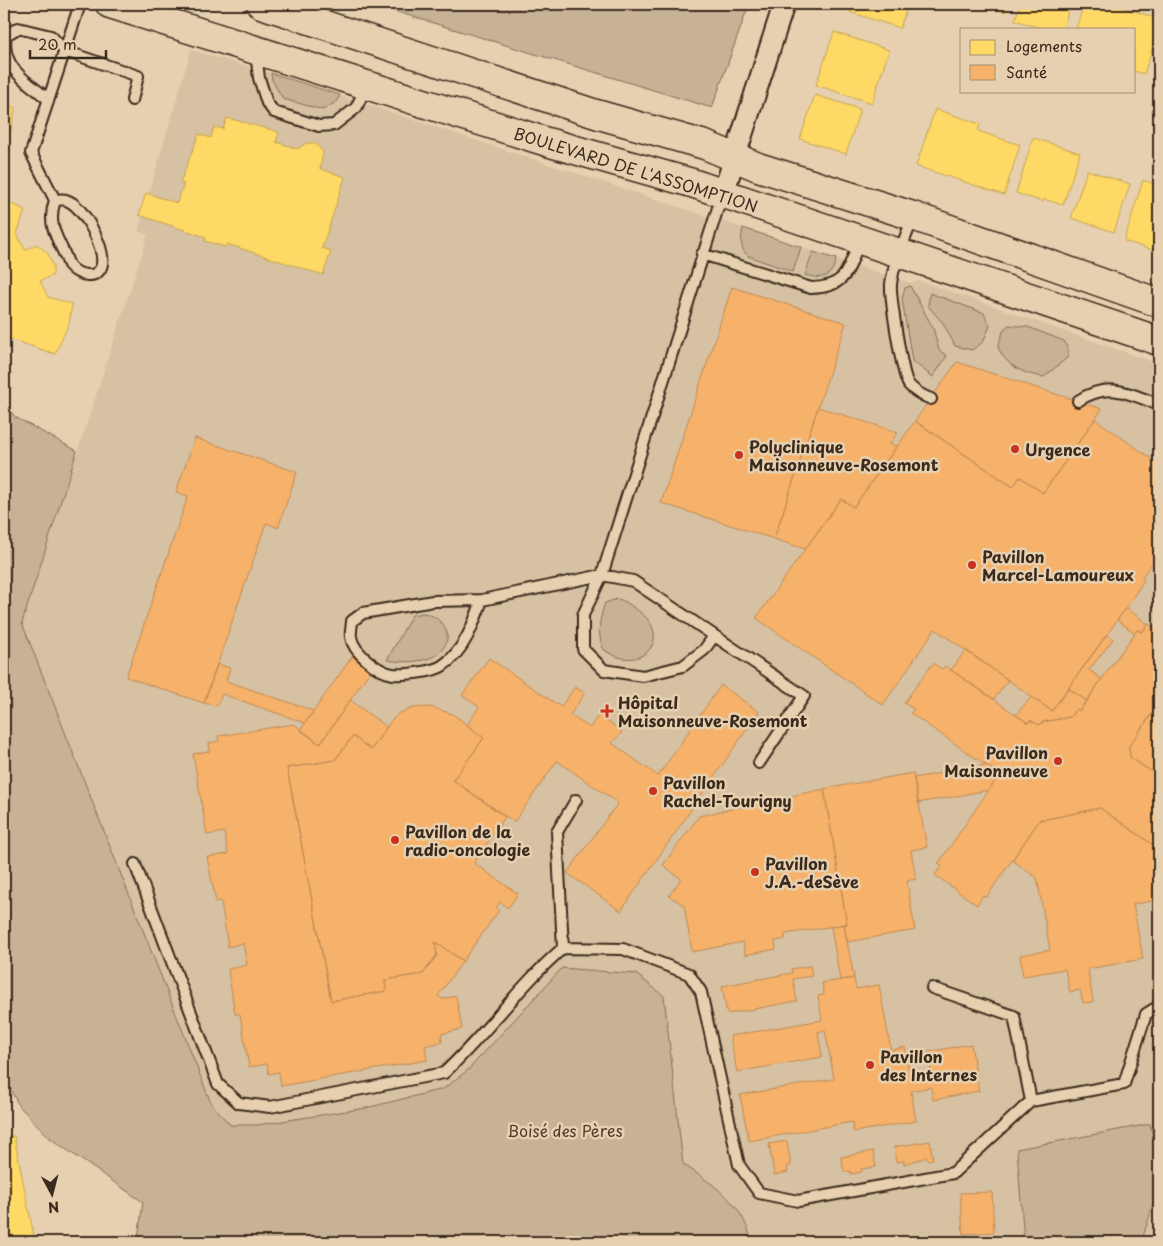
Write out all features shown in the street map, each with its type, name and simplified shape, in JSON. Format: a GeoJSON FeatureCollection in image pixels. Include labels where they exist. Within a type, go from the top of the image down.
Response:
{"type":"FeatureCollection","features":[{"type":"Feature","properties":{"kind":"street","name":"BOULEVARD DE L'ASSOMPTION"},"geometry":{"type":"LineString","coordinates":[[110,4],[547,142],[692,183],[1159,341]]}},
{"type":"Feature","properties":{"kind":"street"},"geometry":{"type":"LineString","coordinates":[[261,4],[596,114],[705,145],[735,157],[914,216],[1159,303]]}},
{"type":"Feature","properties":{"kind":"street"},"geometry":{"type":"LineString","coordinates":[[723,194],[784,4]]}},
{"type":"Feature","properties":{"kind":"lane"},"geometry":{"type":"LineString","coordinates":[[55,200],[66,200],[76,206],[92,225],[103,254],[102,266],[95,274],[86,276],[77,272],[70,265],[51,226],[51,212],[55,200],[31,153],[80,4]]}},
{"type":"Feature","properties":{"kind":"lane"},"geometry":{"type":"LineString","coordinates":[[48,99],[19,76],[4,48],[6,35],[18,28],[52,36],[65,51],[138,76],[132,100]]}},
{"type":"Feature","properties":{"kind":"lane"},"geometry":{"type":"LineString","coordinates":[[255,49],[264,94],[267,103],[274,112],[320,126],[334,125],[356,108],[368,85]]}},
{"type":"Feature","properties":{"kind":"lane"},"geometry":{"type":"LineString","coordinates":[[714,636],[704,650],[683,666],[643,676],[604,670],[583,649],[583,614],[602,575],[702,254],[723,194]]}},
{"type":"Feature","properties":{"kind":"lane"},"geometry":{"type":"LineString","coordinates":[[914,216],[899,254],[891,285],[902,364],[907,384],[919,394],[931,399]]}},
{"type":"Feature","properties":{"kind":"lane"},"geometry":{"type":"LineString","coordinates":[[702,254],[811,288],[823,287],[835,284],[843,278],[859,240]]}},
{"type":"Feature","properties":{"kind":"lane"},"geometry":{"type":"LineString","coordinates":[[1078,401],[1091,392],[1108,389],[1131,394],[1159,405]]}},
{"type":"Feature","properties":{"kind":"lane"},"geometry":{"type":"LineString","coordinates":[[482,600],[471,629],[458,649],[442,666],[415,673],[392,674],[372,664],[356,648],[350,637],[352,621],[363,613],[433,601],[482,600],[602,575],[633,581],[804,696],[759,763]]}},
{"type":"Feature","properties":{"kind":"lane"},"geometry":{"type":"LineString","coordinates":[[563,948],[556,832],[576,800]]}},
{"type":"Feature","properties":{"kind":"lane"},"geometry":{"type":"LineString","coordinates":[[135,864],[218,1084],[239,1103],[270,1107],[444,1073],[464,1055],[535,973],[563,948],[623,949],[690,974],[701,992],[739,1165],[759,1193],[798,1201],[953,1173],[1032,1101],[1124,1084],[1146,1014],[1159,1006]]}},
{"type":"Feature","properties":{"kind":"lane"},"geometry":{"type":"LineString","coordinates":[[932,988],[1014,1016],[1032,1101]]}},
{"type":"Feature","properties":{"kind":"shaded area","name":"Hôpital Maisonneuve-Rosemont"},"geometry":{"type":"Polygon","coordinates":[[[191,50],[271,73],[910,283],[920,281],[1159,364],[1159,1163],[1158,1147],[1017,1149],[1024,1242],[843,1242],[751,1239],[748,1227],[725,1193],[683,1164],[664,996],[468,1070],[443,1089],[366,1108],[257,1125],[230,1126],[211,1103],[22,623],[148,235],[138,231],[191,50]]]}},
{"type":"Feature","properties":{"kind":"shaded area"},"geometry":{"type":"Polygon","coordinates":[[[1159,1182],[1159,1242],[1141,1242],[1150,1217],[1159,1182]]]}},
{"type":"Feature","properties":{"kind":"green space"},"geometry":{"type":"Polygon","coordinates":[[[371,4],[749,4],[712,108],[371,4]]]}},
{"type":"Feature","properties":{"kind":"green space"},"geometry":{"type":"Polygon","coordinates":[[[271,73],[340,95],[336,102],[323,110],[283,99],[272,80],[271,73]]]}},
{"type":"Feature","properties":{"kind":"green space"},"geometry":{"type":"Polygon","coordinates":[[[743,228],[801,247],[793,272],[748,256],[742,247],[743,228]]]}},
{"type":"Feature","properties":{"kind":"green space"},"geometry":{"type":"Polygon","coordinates":[[[813,252],[836,259],[832,270],[826,276],[805,275],[813,252]]]}},
{"type":"Feature","properties":{"kind":"green space"},"geometry":{"type":"Polygon","coordinates":[[[910,286],[933,328],[939,350],[947,356],[933,377],[912,361],[902,299],[905,288],[910,286]]]}},
{"type":"Feature","properties":{"kind":"green space"},"geometry":{"type":"Polygon","coordinates":[[[930,293],[984,313],[990,326],[983,342],[972,350],[955,346],[943,323],[928,306],[930,293]]]}},
{"type":"Feature","properties":{"kind":"green space"},"geometry":{"type":"Polygon","coordinates":[[[1009,325],[1028,327],[1064,341],[1068,350],[1068,357],[1044,377],[1016,368],[1005,359],[998,346],[1004,329],[1009,325]]]}},
{"type":"Feature","properties":{"kind":"green space","name":"Boisé des Pères"},"geometry":{"type":"Polygon","coordinates":[[[4,402],[15,417],[77,451],[22,623],[211,1103],[230,1125],[257,1125],[366,1108],[443,1089],[468,1070],[562,968],[636,974],[664,996],[683,1164],[715,1187],[733,1204],[746,1225],[751,1239],[942,1242],[142,1242],[138,1238],[143,1202],[51,1139],[19,1106],[4,1076],[4,402]]]}},
{"type":"Feature","properties":{"kind":"green space"},"geometry":{"type":"Polygon","coordinates":[[[617,599],[637,610],[649,621],[654,631],[654,642],[649,650],[641,656],[630,659],[617,656],[603,649],[599,631],[603,609],[605,603],[617,599]]]}},
{"type":"Feature","properties":{"kind":"green space"},"geometry":{"type":"Polygon","coordinates":[[[423,613],[436,618],[445,627],[447,639],[445,646],[435,656],[422,660],[400,662],[387,660],[412,615],[423,613]]]}},
{"type":"Feature","properties":{"kind":"green space"},"geometry":{"type":"Polygon","coordinates":[[[1150,1124],[1156,1156],[1156,1184],[1151,1211],[1141,1242],[1024,1242],[1017,1149],[1150,1124]]]}},
{"type":"Feature","properties":{"kind":"building: Logements"},"geometry":{"type":"Polygon","coordinates":[[[853,4],[908,4],[900,28],[850,12],[853,4]]]}},
{"type":"Feature","properties":{"kind":"building: Logements"},"geometry":{"type":"Polygon","coordinates":[[[978,4],[1008,4],[1005,12],[978,4]]]}},
{"type":"Feature","properties":{"kind":"building: Logements"},"geometry":{"type":"Polygon","coordinates":[[[1020,4],[1070,4],[1063,28],[1040,28],[1015,20],[1020,4]]]}},
{"type":"Feature","properties":{"kind":"building: Logements"},"geometry":{"type":"Polygon","coordinates":[[[1084,4],[1112,4],[1159,19],[1159,28],[1144,74],[1136,72],[1136,28],[1076,28],[1084,4]]]}},
{"type":"Feature","properties":{"kind":"building: Logements"},"geometry":{"type":"Polygon","coordinates":[[[834,32],[889,50],[872,103],[816,85],[834,32]]]}},
{"type":"Feature","properties":{"kind":"building: Logements"},"geometry":{"type":"Polygon","coordinates":[[[815,95],[860,109],[846,154],[800,139],[815,95]]]}},
{"type":"Feature","properties":{"kind":"building: Logements"},"geometry":{"type":"Polygon","coordinates":[[[4,104],[15,108],[12,126],[4,147],[4,104]]]}},
{"type":"Feature","properties":{"kind":"building: Logements"},"geometry":{"type":"Polygon","coordinates":[[[935,109],[980,124],[978,131],[1020,145],[1004,195],[916,166],[935,109]]]}},
{"type":"Feature","properties":{"kind":"building: Logements"},"geometry":{"type":"Polygon","coordinates":[[[227,118],[279,132],[276,142],[298,149],[306,143],[315,143],[323,152],[320,169],[345,177],[322,248],[331,251],[323,275],[227,244],[225,247],[205,241],[206,237],[139,215],[146,193],[177,203],[184,184],[180,183],[199,134],[211,138],[214,127],[223,129],[227,118]]]}},
{"type":"Feature","properties":{"kind":"building: Logements"},"geometry":{"type":"Polygon","coordinates":[[[1033,138],[1080,153],[1063,205],[1044,199],[1043,202],[1016,193],[1033,138]]]}},
{"type":"Feature","properties":{"kind":"building: Logements"},"geometry":{"type":"Polygon","coordinates":[[[1087,170],[1130,184],[1114,232],[1071,218],[1087,170]]]}},
{"type":"Feature","properties":{"kind":"building: Logements"},"geometry":{"type":"Polygon","coordinates":[[[1143,180],[1159,186],[1159,252],[1124,241],[1143,180]]]}},
{"type":"Feature","properties":{"kind":"building: Logements"},"geometry":{"type":"Polygon","coordinates":[[[4,200],[25,210],[17,234],[25,250],[37,244],[48,254],[53,266],[53,275],[40,281],[48,297],[72,304],[69,323],[55,354],[4,337],[4,200]]]}},
{"type":"Feature","properties":{"kind":"building: Logements"},"geometry":{"type":"Polygon","coordinates":[[[14,1136],[35,1242],[4,1242],[4,1138],[14,1136]]]}},
{"type":"Feature","properties":{"kind":"building: Santé","name":"Polyclinique Maisonneuve-Rosemont"},"geometry":{"type":"Polygon","coordinates":[[[732,287],[846,323],[774,539],[661,503],[732,287]]]}},
{"type":"Feature","properties":{"kind":"building: Santé","name":"Urgence"},"geometry":{"type":"Polygon","coordinates":[[[957,362],[1102,409],[1043,493],[1020,477],[1013,487],[915,421],[957,362]]]}},
{"type":"Feature","properties":{"kind":"building: Santé"},"geometry":{"type":"Polygon","coordinates":[[[818,407],[898,432],[890,444],[897,446],[854,507],[841,499],[805,549],[774,539],[818,407]]]}},
{"type":"Feature","properties":{"kind":"building: Santé","name":"Pavillon Marcel-Lamoureux"},"geometry":{"type":"Polygon","coordinates":[[[1095,419],[1159,464],[1159,553],[1142,577],[1144,580],[1126,608],[1052,711],[935,629],[883,705],[756,618],[841,499],[854,507],[915,421],[1013,487],[1020,477],[1043,493],[1095,419]]]}},
{"type":"Feature","properties":{"kind":"building: Santé"},"geometry":{"type":"Polygon","coordinates":[[[195,438],[297,472],[278,528],[266,523],[204,703],[126,677],[188,496],[176,492],[195,438]]]}},
{"type":"Feature","properties":{"kind":"building: Santé"},"geometry":{"type":"Polygon","coordinates":[[[1126,608],[1148,624],[1142,632],[1137,630],[1135,633],[1117,620],[1126,608]]]}},
{"type":"Feature","properties":{"kind":"building: Santé","name":"Pavillon Maisonneuve"},"geometry":{"type":"Polygon","coordinates":[[[1148,624],[1159,631],[1159,703],[1129,746],[1130,757],[1159,777],[1159,849],[1100,808],[1042,820],[1041,818],[986,898],[983,895],[977,905],[935,875],[942,866],[938,864],[995,781],[993,770],[910,713],[914,709],[904,703],[933,663],[942,669],[945,666],[1028,723],[1030,720],[1039,725],[1043,722],[1070,717],[1076,709],[1079,711],[1137,630],[1142,632],[1148,624]]]}},
{"type":"Feature","properties":{"kind":"building: Santé"},"geometry":{"type":"Polygon","coordinates":[[[1107,634],[1113,639],[1089,670],[1102,679],[1087,701],[1068,688],[1107,634]]]}},
{"type":"Feature","properties":{"kind":"building: Santé"},"geometry":{"type":"Polygon","coordinates":[[[966,650],[1008,680],[994,699],[951,670],[966,650]]]}},
{"type":"Feature","properties":{"kind":"building: Santé"},"geometry":{"type":"Polygon","coordinates":[[[354,654],[373,667],[320,744],[300,730],[354,654]]]}},
{"type":"Feature","properties":{"kind":"building: Santé","name":"Pavillon Rachel-Tourigny"},"geometry":{"type":"Polygon","coordinates":[[[489,658],[561,707],[575,687],[585,693],[570,715],[590,728],[599,714],[622,732],[612,743],[658,776],[721,685],[759,712],[621,911],[567,873],[618,803],[557,761],[514,822],[453,780],[484,738],[467,725],[479,707],[462,695],[489,658]]]}},
{"type":"Feature","properties":{"kind":"building: Santé"},"geometry":{"type":"Polygon","coordinates":[[[217,664],[230,668],[226,681],[314,711],[305,723],[222,694],[217,706],[204,703],[217,664]]]}},
{"type":"Feature","properties":{"kind":"building: Santé"},"geometry":{"type":"Polygon","coordinates":[[[1068,688],[1087,701],[1079,711],[1076,709],[1070,717],[1043,722],[1039,725],[1030,720],[1028,723],[1016,715],[1031,697],[1052,711],[1068,688]]]}},
{"type":"Feature","properties":{"kind":"building: Santé"},"geometry":{"type":"Polygon","coordinates":[[[350,700],[387,727],[371,750],[353,736],[335,760],[287,768],[331,1001],[386,991],[385,980],[423,974],[437,955],[435,942],[463,961],[438,996],[442,999],[456,996],[462,1029],[441,1034],[442,1042],[425,1046],[427,1060],[281,1086],[279,1072],[269,1074],[267,1064],[249,1067],[240,1014],[235,1014],[228,969],[247,965],[243,943],[228,947],[221,901],[216,902],[207,857],[228,854],[224,832],[207,835],[193,754],[210,751],[209,743],[219,741],[218,736],[294,724],[320,744],[350,700]]]}},
{"type":"Feature","properties":{"kind":"building: Santé","name":"Pavillon de la radio-oncologie"},"geometry":{"type":"Polygon","coordinates":[[[430,707],[453,714],[484,738],[453,780],[505,817],[474,863],[518,894],[508,908],[500,902],[496,908],[499,910],[463,961],[435,942],[437,955],[423,974],[385,980],[386,991],[331,1001],[287,768],[335,760],[353,736],[371,750],[390,722],[398,714],[413,708],[430,707]]]}},
{"type":"Feature","properties":{"kind":"building: Santé"},"geometry":{"type":"Polygon","coordinates":[[[1154,711],[1159,715],[1159,777],[1130,757],[1129,746],[1154,711]]]}},
{"type":"Feature","properties":{"kind":"building: Santé"},"geometry":{"type":"Polygon","coordinates":[[[985,765],[993,770],[995,781],[989,790],[918,803],[914,778],[985,765]]]}},
{"type":"Feature","properties":{"kind":"building: Santé"},"geometry":{"type":"Polygon","coordinates":[[[913,773],[927,847],[911,850],[916,879],[907,881],[915,930],[847,942],[844,924],[847,924],[824,789],[913,773]]]}},
{"type":"Feature","properties":{"kind":"building: Santé","name":"Pavillon J.A.-deSève"},"geometry":{"type":"Polygon","coordinates":[[[824,789],[847,924],[785,934],[785,939],[775,941],[776,949],[745,955],[743,942],[692,952],[684,905],[669,896],[681,879],[663,865],[699,816],[824,789]]]}},
{"type":"Feature","properties":{"kind":"building: Santé"},"geometry":{"type":"Polygon","coordinates":[[[1100,808],[1159,849],[1159,904],[1153,901],[1133,904],[1143,959],[1088,969],[1093,1002],[1083,1003],[1080,990],[1070,992],[1065,969],[1023,976],[1020,955],[1050,950],[1037,878],[1012,860],[1041,818],[1042,820],[1100,808]]]}},
{"type":"Feature","properties":{"kind":"building: Santé"},"geometry":{"type":"Polygon","coordinates":[[[844,924],[854,978],[840,980],[831,927],[844,924]]]}},
{"type":"Feature","properties":{"kind":"building: Santé"},"geometry":{"type":"Polygon","coordinates":[[[810,966],[812,976],[793,979],[797,1001],[727,1014],[722,986],[792,973],[791,969],[810,966]]]}},
{"type":"Feature","properties":{"kind":"building: Santé","name":"Pavillon des Internes"},"geometry":{"type":"Polygon","coordinates":[[[854,978],[856,989],[879,985],[891,1050],[905,1047],[910,1076],[931,1073],[928,1052],[971,1044],[979,1091],[933,1100],[931,1087],[911,1091],[916,1121],[854,1132],[852,1122],[749,1141],[740,1095],[834,1079],[825,1030],[818,1032],[822,1057],[737,1072],[730,1036],[822,1020],[818,996],[824,995],[822,983],[854,978]]]}},
{"type":"Feature","properties":{"kind":"building: Santé"},"geometry":{"type":"Polygon","coordinates":[[[787,1141],[791,1166],[787,1166],[788,1172],[774,1175],[769,1144],[787,1141]]]}},
{"type":"Feature","properties":{"kind":"building: Santé"},"geometry":{"type":"Polygon","coordinates":[[[930,1141],[933,1159],[928,1160],[927,1157],[904,1164],[904,1161],[896,1162],[894,1147],[930,1141]]]}},
{"type":"Feature","properties":{"kind":"building: Santé"},"geometry":{"type":"Polygon","coordinates":[[[873,1151],[876,1167],[861,1169],[862,1172],[851,1174],[850,1171],[844,1172],[841,1157],[873,1151]]]}},
{"type":"Feature","properties":{"kind":"building: Santé"},"geometry":{"type":"Polygon","coordinates":[[[992,1192],[994,1232],[963,1234],[960,1193],[992,1192]]]}},
{"type":"Feature","properties":{"kind":"place","name":"Urgence"},"geometry":{"type":"Point","coordinates":[1015,449]}},
{"type":"Feature","properties":{"kind":"place","name":"Polyclinique Maisonneuve-Rosemont"},"geometry":{"type":"Point","coordinates":[739,455]}},
{"type":"Feature","properties":{"kind":"place","name":"Pavillon Marcel-Lamoureux"},"geometry":{"type":"Point","coordinates":[972,565]}},
{"type":"Feature","properties":{"kind":"place","name":"Hôpital Maisonneuve-Rosemont"},"geometry":{"type":"Point","coordinates":[607,711]}},
{"type":"Feature","properties":{"kind":"place","name":"Pavillon Maisonneuve"},"geometry":{"type":"Point","coordinates":[1058,761]}},
{"type":"Feature","properties":{"kind":"place","name":"Pavillon Rachel-Tourigny"},"geometry":{"type":"Point","coordinates":[653,791]}},
{"type":"Feature","properties":{"kind":"place","name":"Pavillon de la radio-oncologie"},"geometry":{"type":"Point","coordinates":[395,840]}},
{"type":"Feature","properties":{"kind":"place","name":"Pavillon J.A.-deSève"},"geometry":{"type":"Point","coordinates":[755,872]}},
{"type":"Feature","properties":{"kind":"place","name":"Pavillon des Internes"},"geometry":{"type":"Point","coordinates":[870,1065]}}]}
